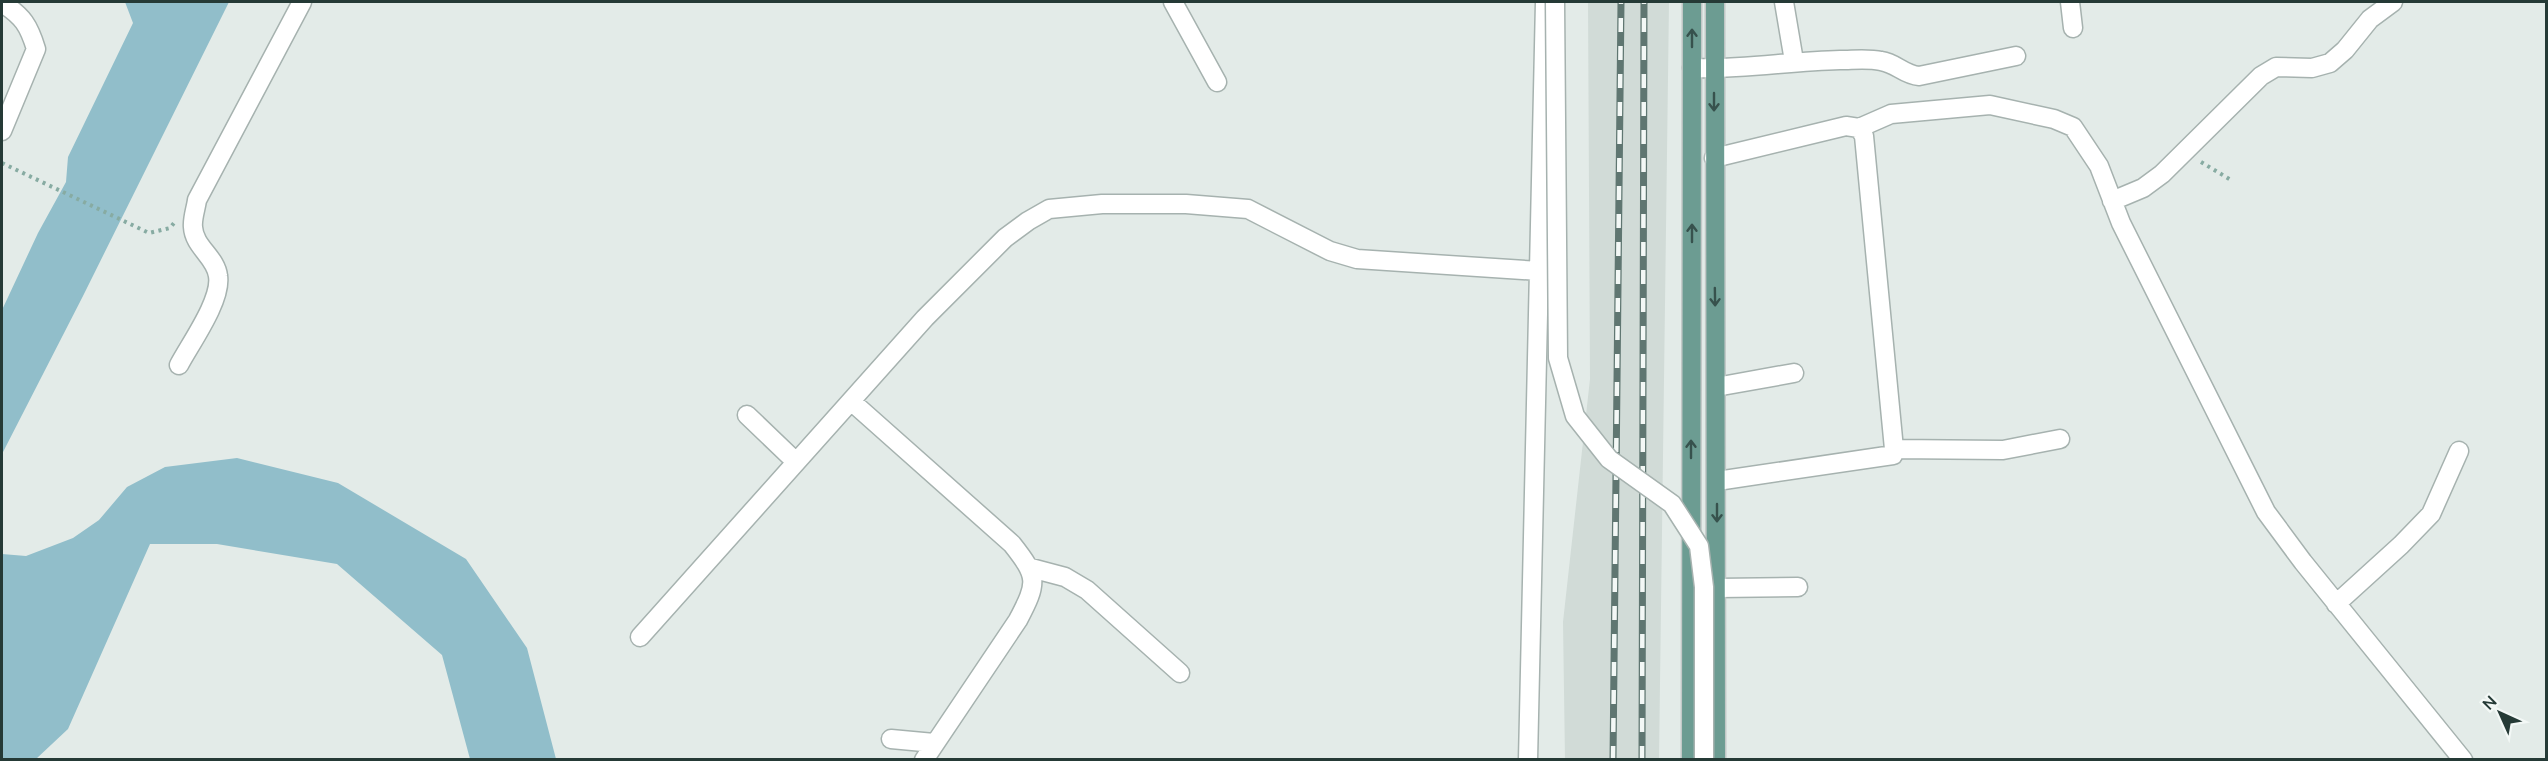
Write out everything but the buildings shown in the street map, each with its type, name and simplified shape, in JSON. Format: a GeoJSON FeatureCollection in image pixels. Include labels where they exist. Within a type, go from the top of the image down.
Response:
{"type":"FeatureCollection","features":[{"type":"Feature","properties":{"kind":"main road"},"geometry":{"type":"LineString","coordinates":[[1691,759],[1692,2]]}},
{"type":"Feature","properties":{"kind":"main road"},"geometry":{"type":"LineString","coordinates":[[1714,2],[1716,759]]}},
{"type":"Feature","properties":{"kind":"street"},"geometry":{"type":"LineString","coordinates":[[179,365],[217,294],[219,277],[214,262],[201,247],[193,228],[198,200],[302,2]]}},
{"type":"Feature","properties":{"kind":"street"},"geometry":{"type":"LineString","coordinates":[[1173,2],[1217,82]]}},
{"type":"Feature","properties":{"kind":"street"},"geometry":{"type":"LineString","coordinates":[[1528,759],[1545,2]]}},
{"type":"Feature","properties":{"kind":"street"},"geometry":{"type":"LineString","coordinates":[[1555,2],[1558,358],[1575,416],[1609,459],[1671,504],[1699,546],[1704,587],[1704,759]]}},
{"type":"Feature","properties":{"kind":"street"},"geometry":{"type":"LineString","coordinates":[[1784,2],[1794,61]]}},
{"type":"Feature","properties":{"kind":"street"},"geometry":{"type":"LineString","coordinates":[[2070,2],[2073,28]]}},
{"type":"Feature","properties":{"kind":"street"},"geometry":{"type":"LineString","coordinates":[[2112,201],[2144,188],[2162,174],[2261,76],[2276,67],[2312,68],[2330,63],[2345,50],[2370,19],[2393,2]]}},
{"type":"Feature","properties":{"kind":"street"},"geometry":{"type":"LineString","coordinates":[[2,3],[18,13],[31,32],[36,49],[2,131]]}},
{"type":"Feature","properties":{"kind":"street"},"geometry":{"type":"LineString","coordinates":[[1692,68],[1714,69],[1794,61],[1882,61],[1908,76],[1918,76],[2016,56]]}},
{"type":"Feature","properties":{"kind":"street"},"geometry":{"type":"LineString","coordinates":[[1714,158],[1846,126],[1859,128],[1892,114],[1990,105],[2054,119],[2073,127],[2099,166],[2112,201],[2248,481],[2266,512],[2336,604],[2463,759]]}},
{"type":"Feature","properties":{"kind":"street"},"geometry":{"type":"LineString","coordinates":[[1717,482],[1893,455],[1864,136],[1859,128]]}},
{"type":"Feature","properties":{"kind":"street"},"geometry":{"type":"LineString","coordinates":[[640,637],[925,318],[1005,238],[1048,209],[1102,204],[1186,204],[1248,210],[1330,251],[1357,259],[1539,271]]}},
{"type":"Feature","properties":{"kind":"street"},"geometry":{"type":"LineString","coordinates":[[1716,387],[1794,373]]}},
{"type":"Feature","properties":{"kind":"street"},"geometry":{"type":"LineString","coordinates":[[851,401],[1012,544],[1031,568],[1033,582],[1028,602],[1018,620],[924,759]]}},
{"type":"Feature","properties":{"kind":"street"},"geometry":{"type":"LineString","coordinates":[[747,415],[795,461]]}},
{"type":"Feature","properties":{"kind":"street"},"geometry":{"type":"LineString","coordinates":[[1894,449],[2003,450],[2060,440]]}},
{"type":"Feature","properties":{"kind":"street"},"geometry":{"type":"LineString","coordinates":[[2336,604],[2401,545],[2431,514],[2459,451]]}},
{"type":"Feature","properties":{"kind":"street"},"geometry":{"type":"LineString","coordinates":[[1031,568],[1065,577],[1087,590],[1180,673]]}},
{"type":"Feature","properties":{"kind":"street"},"geometry":{"type":"LineString","coordinates":[[1717,588],[1798,587]]}},
{"type":"Feature","properties":{"kind":"street"},"geometry":{"type":"LineString","coordinates":[[891,739],[934,743]]}},
{"type":"Feature","properties":{"kind":"path"},"geometry":{"type":"LineString","coordinates":[[2185,152],[2232,180]]}},
{"type":"Feature","properties":{"kind":"path"},"geometry":{"type":"LineString","coordinates":[[2,163],[149,233],[170,228],[198,200]]}},
{"type":"Feature","properties":{"kind":"shaded area"},"geometry":{"type":"Polygon","coordinates":[[[1588,2],[1669,2],[1659,759],[1565,760],[1563,622],[1590,379],[1588,2]]]}},
{"type":"Feature","properties":{"kind":"water"},"geometry":{"type":"Polygon","coordinates":[[[125,2],[229,2],[2,454],[2,310],[38,233],[66,182],[68,157],[133,23],[125,2]]]}},
{"type":"Feature","properties":{"kind":"water"},"geometry":{"type":"Polygon","coordinates":[[[237,458],[338,483],[466,559],[527,648],[556,759],[470,759],[442,655],[337,564],[217,544],[150,544],[68,729],[36,759],[2,759],[2,554],[26,556],[73,538],[99,520],[127,487],[165,467],[237,458]]]}},
{"type":"Feature","properties":{"kind":"railway"},"geometry":{"type":"LineString","coordinates":[[1613,760],[1621,2]]}},
{"type":"Feature","properties":{"kind":"railway"},"geometry":{"type":"LineString","coordinates":[[1642,760],[1644,2]]}}]}
